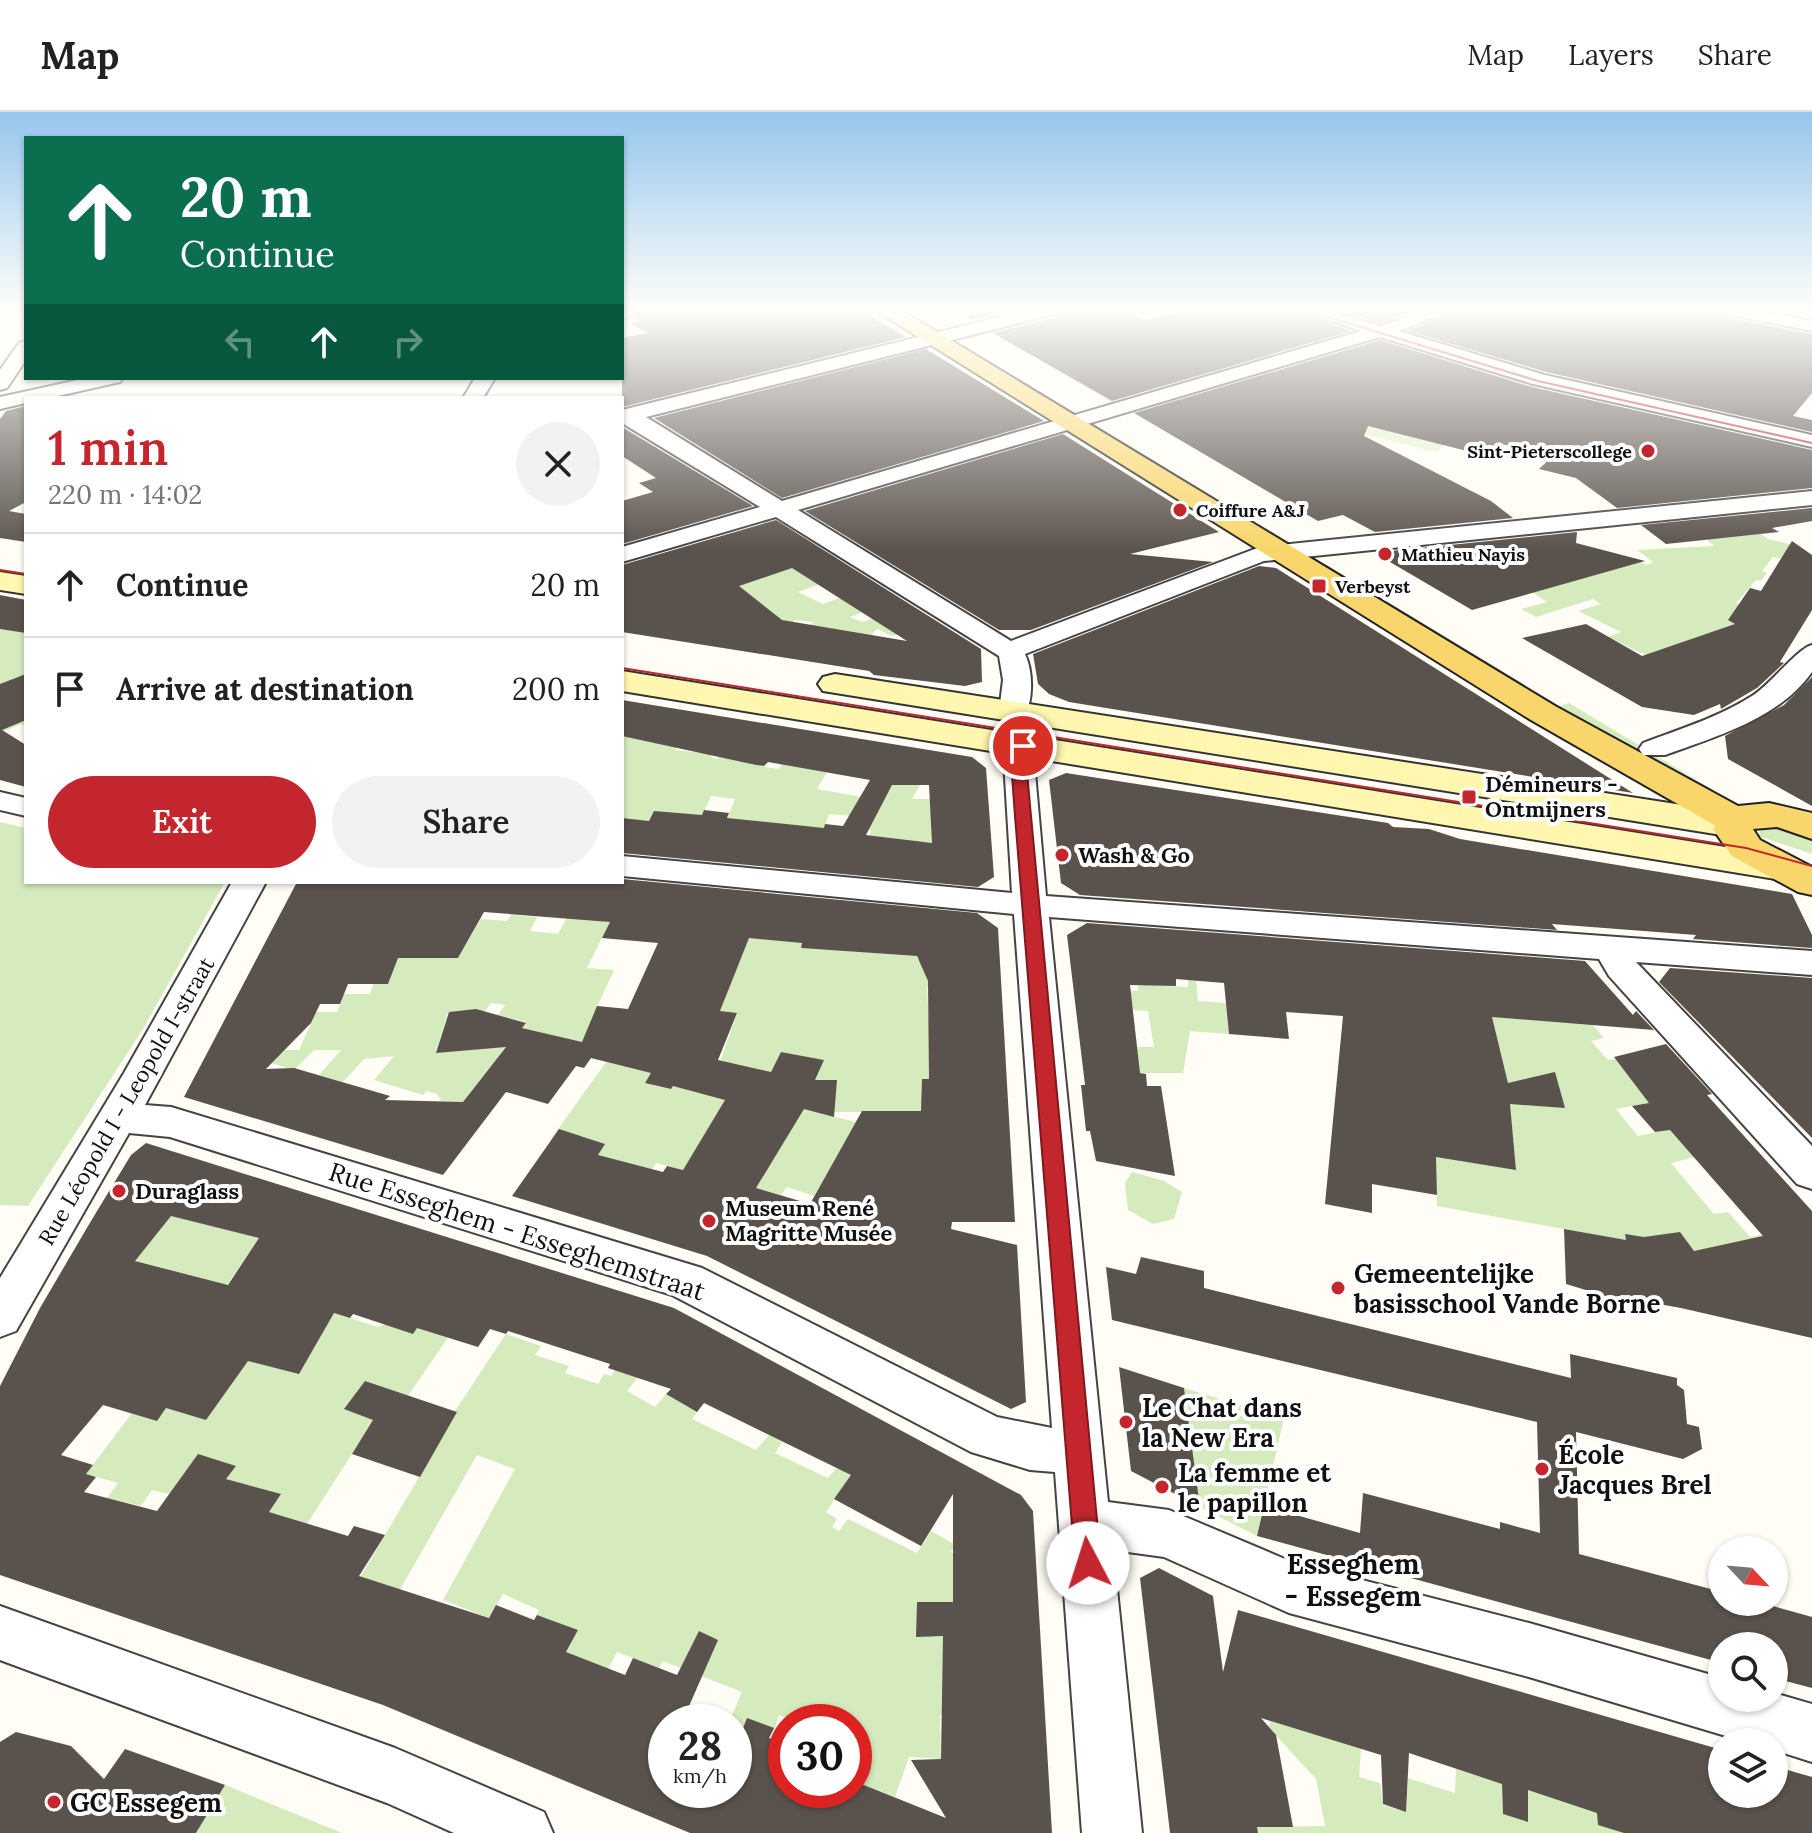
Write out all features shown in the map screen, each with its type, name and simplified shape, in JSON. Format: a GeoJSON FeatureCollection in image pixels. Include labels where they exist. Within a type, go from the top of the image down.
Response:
{"type":"FeatureCollection","features":[{"type":"Feature","properties":{"kind":"main road"},"geometry":{"type":"LineString","coordinates":[[1029,390],[1315,547],[1744,820],[1783,816],[1812,827]]}},
{"type":"Feature","properties":{"kind":"main road"},"geometry":{"type":"LineString","coordinates":[[1041,390],[1280,552],[1641,755]]}},
{"type":"Feature","properties":{"kind":"main road"},"geometry":{"type":"LineString","coordinates":[[1744,820],[1734,834],[1746,848],[1797,875]]}},
{"type":"Feature","properties":{"kind":"street"},"geometry":{"type":"LineString","coordinates":[[32,396],[57,390]]}},
{"type":"Feature","properties":{"kind":"street"},"geometry":{"type":"LineString","coordinates":[[625,416],[728,390]]}},
{"type":"Feature","properties":{"kind":"street"},"geometry":{"type":"LineString","coordinates":[[624,554],[1180,390]]}},
{"type":"Feature","properties":{"kind":"street"},"geometry":{"type":"LineString","coordinates":[[1584,390],[1812,441]]}},
{"type":"Feature","properties":{"kind":"street"},"geometry":{"type":"LineString","coordinates":[[0,403],[24,398]]}},
{"type":"Feature","properties":{"kind":"street"},"geometry":{"type":"LineString","coordinates":[[625,416],[1009,651],[1014,658],[1030,905],[1112,1833]]}},
{"type":"Feature","properties":{"kind":"street"},"geometry":{"type":"LineString","coordinates":[[1009,651],[1252,557],[1315,547],[1812,498]]}},
{"type":"Feature","properties":{"kind":"street"},"geometry":{"type":"LineString","coordinates":[[0,554],[24,558]]}},
{"type":"Feature","properties":{"kind":"street"},"geometry":{"type":"LineString","coordinates":[[0,581],[24,585]]}},
{"type":"Feature","properties":{"kind":"street"},"geometry":{"type":"LineString","coordinates":[[624,651],[1018,729],[1797,875]]}},
{"type":"Feature","properties":{"kind":"street"},"geometry":{"type":"LineString","coordinates":[[1619,807],[1634,801],[1642,790],[1641,755],[1761,703],[1793,678],[1812,653]]}},
{"type":"Feature","properties":{"kind":"street"},"geometry":{"type":"LineString","coordinates":[[624,681],[1619,807],[1744,820]]}},
{"type":"Feature","properties":{"kind":"street"},"geometry":{"type":"LineString","coordinates":[[0,801],[24,807]]}},
{"type":"Feature","properties":{"kind":"street"},"geometry":{"type":"LineString","coordinates":[[624,866],[1030,905],[1812,963]]}},
{"type":"Feature","properties":{"kind":"street","name":"Rue Léopold I - Leopold I-straat"},"geometry":{"type":"LineString","coordinates":[[0,1318],[119,1117],[248,884]]}},
{"type":"Feature","properties":{"kind":"street"},"geometry":{"type":"LineString","coordinates":[[1611,948],[1622,968],[1812,1173]]}},
{"type":"Feature","properties":{"kind":"street","name":"Rue Esseghem - Esseghemstraat"},"geometry":{"type":"LineString","coordinates":[[119,1117],[171,1122],[686,1281],[988,1437],[1038,1449],[1078,1452]]}},
{"type":"Feature","properties":{"kind":"street"},"geometry":{"type":"LineString","coordinates":[[1084,1525],[1138,1527],[1169,1534],[1289,1587],[1529,1650],[1812,1733]]}},
{"type":"Feature","properties":{"kind":"street"},"geometry":{"type":"LineString","coordinates":[[0,1633],[395,1777],[523,1833]]}},
{"type":"Feature","properties":{"kind":"green space"},"geometry":{"type":"Polygon","coordinates":[[[1365,413],[1457,435],[1436,452],[1343,429],[1365,413]]]}},
{"type":"Feature","properties":{"kind":"green space"},"geometry":{"type":"Polygon","coordinates":[[[1755,530],[1768,539],[1802,547],[1788,560],[1773,557],[1762,571],[1767,573],[1761,581],[1756,580],[1736,603],[1746,606],[1755,619],[1665,664],[1608,637],[1621,632],[1578,611],[1601,604],[1593,599],[1536,617],[1521,609],[1547,602],[1532,592],[1641,562],[1647,565],[1653,562],[1637,550],[1714,546],[1706,539],[1755,530]]]}},
{"type":"Feature","properties":{"kind":"green space"},"geometry":{"type":"Polygon","coordinates":[[[776,555],[820,584],[798,592],[823,604],[848,595],[867,610],[850,617],[862,622],[880,616],[905,632],[892,636],[877,629],[867,639],[807,631],[813,622],[795,620],[790,626],[624,593],[776,555]]]}},
{"type":"Feature","properties":{"kind":"green space"},"geometry":{"type":"Polygon","coordinates":[[[1327,565],[1560,706],[1569,703],[1713,790],[1704,794],[1678,781],[1320,567],[1327,565]]]}},
{"type":"Feature","properties":{"kind":"green space"},"geometry":{"type":"Polygon","coordinates":[[[24,628],[24,726],[21,724],[0,733],[0,629],[24,628]]]}},
{"type":"Feature","properties":{"kind":"green space"},"geometry":{"type":"Polygon","coordinates":[[[630,729],[677,746],[675,750],[713,754],[711,757],[717,759],[723,751],[750,764],[778,769],[782,764],[827,772],[817,789],[883,801],[898,775],[906,783],[920,785],[912,799],[930,799],[948,849],[897,844],[897,839],[870,835],[871,830],[849,827],[852,816],[829,814],[823,832],[727,819],[735,799],[711,796],[700,821],[654,811],[649,821],[624,819],[624,736],[630,729]]]}},
{"type":"Feature","properties":{"kind":"green space"},"geometry":{"type":"Polygon","coordinates":[[[0,822],[24,828],[24,884],[224,884],[143,1029],[28,1206],[0,1205],[0,822]]]}},
{"type":"Feature","properties":{"kind":"green space"},"geometry":{"type":"Polygon","coordinates":[[[1776,826],[1812,841],[1812,854],[1758,836],[1761,828],[1776,826]]]}},
{"type":"Feature","properties":{"kind":"green space"},"geometry":{"type":"Polygon","coordinates":[[[511,915],[537,917],[530,931],[558,934],[567,917],[610,922],[587,968],[614,970],[591,1020],[591,1045],[523,1028],[526,1022],[498,1015],[505,1005],[491,1003],[485,1011],[448,1012],[436,1052],[514,1036],[463,1102],[441,1101],[437,1094],[427,1091],[423,1095],[374,1080],[394,1056],[364,1059],[343,1082],[319,1075],[341,1050],[314,1050],[294,1070],[271,1063],[285,1050],[299,1050],[316,1012],[337,1012],[344,994],[370,994],[376,977],[334,958],[458,958],[481,919],[507,921],[511,915]]]}},
{"type":"Feature","properties":{"kind":"green space"},"geometry":{"type":"Polygon","coordinates":[[[748,937],[802,943],[801,948],[917,956],[917,959],[923,960],[931,987],[927,987],[929,1027],[1004,1028],[1006,1065],[929,1065],[929,1079],[922,1079],[922,1112],[829,1112],[827,1115],[856,1122],[814,1196],[787,1187],[781,1195],[750,1186],[706,1133],[683,1170],[656,1163],[651,1171],[595,1160],[604,1144],[582,1136],[574,1146],[551,1139],[606,1062],[652,1072],[645,1083],[670,1089],[678,1078],[725,1099],[721,1108],[823,1060],[781,1052],[771,1072],[717,1070],[737,1014],[720,1011],[748,937]]]}},
{"type":"Feature","properties":{"kind":"green space"},"geometry":{"type":"Polygon","coordinates":[[[1138,970],[1168,986],[1188,987],[1188,978],[1196,978],[1198,1001],[1226,1003],[1229,1034],[1190,1031],[1183,1073],[1137,1073],[1135,1047],[1154,1047],[1148,1011],[1133,1010],[1128,991],[1138,991],[1138,970]]]}},
{"type":"Feature","properties":{"kind":"green space"},"geometry":{"type":"Polygon","coordinates":[[[1491,1014],[1560,1022],[1587,1018],[1604,1038],[1591,1041],[1608,1060],[1617,1059],[1640,1091],[1644,1090],[1654,1102],[1616,1109],[1638,1136],[1727,1118],[1695,1157],[1671,1163],[1714,1214],[1728,1212],[1750,1237],[1768,1233],[1794,1263],[1690,1252],[1437,1206],[1434,1067],[1469,1162],[1516,1169],[1507,1078],[1491,1014]]]}},
{"type":"Feature","properties":{"kind":"green space"},"geometry":{"type":"Polygon","coordinates":[[[1132,1172],[1164,1181],[1182,1192],[1174,1219],[1153,1224],[1128,1210],[1125,1183],[1132,1172]]]}},
{"type":"Feature","properties":{"kind":"green space"},"geometry":{"type":"Polygon","coordinates":[[[171,1216],[259,1238],[227,1285],[132,1260],[171,1216]]]}},
{"type":"Feature","properties":{"kind":"green space"},"geometry":{"type":"Polygon","coordinates":[[[432,1306],[463,1316],[388,1425],[373,1421],[307,1524],[269,1512],[280,1495],[226,1479],[235,1466],[221,1461],[169,1494],[152,1490],[141,1506],[107,1498],[118,1483],[86,1474],[141,1401],[206,1419],[168,1370],[334,1313],[378,1327],[432,1306]]]}},
{"type":"Feature","properties":{"kind":"green space"},"geometry":{"type":"Polygon","coordinates":[[[506,1334],[541,1346],[535,1355],[569,1366],[565,1373],[598,1384],[604,1374],[611,1376],[615,1370],[654,1357],[627,1391],[655,1407],[666,1394],[697,1412],[692,1419],[756,1450],[769,1435],[782,1442],[775,1453],[828,1478],[837,1467],[851,1475],[826,1512],[837,1519],[832,1527],[839,1531],[848,1519],[917,1553],[931,1531],[956,1545],[951,1552],[958,1556],[953,1602],[917,1602],[943,1627],[956,1716],[940,1715],[941,1759],[909,1757],[895,1797],[872,1788],[872,1704],[768,1704],[768,1729],[752,1730],[752,1704],[737,1704],[742,1692],[663,1661],[659,1668],[617,1652],[597,1691],[555,1674],[578,1630],[537,1615],[539,1610],[503,1594],[489,1618],[443,1600],[515,1469],[477,1455],[394,1600],[354,1588],[439,1443],[435,1441],[506,1334]]]}},
{"type":"Feature","properties":{"kind":"green space"},"geometry":{"type":"Polygon","coordinates":[[[1184,1388],[1284,1418],[1257,1536],[1200,1507],[1184,1388]]]}},
{"type":"Feature","properties":{"kind":"green space"},"geometry":{"type":"Polygon","coordinates":[[[1271,1709],[1361,1749],[1359,1777],[1380,1783],[1383,1805],[1406,1812],[1408,1778],[1455,1793],[1456,1769],[1502,1783],[1503,1814],[1528,1821],[1528,1790],[1596,1805],[1624,1833],[1258,1833],[1257,1827],[1325,1826],[1316,1779],[1269,1728],[1271,1709]]]}},
{"type":"Feature","properties":{"kind":"green space"},"geometry":{"type":"Polygon","coordinates":[[[225,1785],[342,1833],[196,1833],[225,1785]]]}},
{"type":"Feature","properties":{"kind":"building"},"geometry":{"type":"Polygon","coordinates":[[[622,390],[690,390],[624,407],[622,390]]]}},
{"type":"Feature","properties":{"kind":"building"},"geometry":{"type":"Polygon","coordinates":[[[763,390],[994,390],[1044,421],[782,498],[654,418],[763,390]]]}},
{"type":"Feature","properties":{"kind":"building"},"geometry":{"type":"Polygon","coordinates":[[[1093,390],[1148,390],[1112,401],[1093,390]]]}},
{"type":"Feature","properties":{"kind":"building"},"geometry":{"type":"Polygon","coordinates":[[[1210,390],[1547,390],[1812,450],[1812,488],[1617,508],[1576,478],[1539,469],[1553,456],[1497,443],[1483,455],[1368,426],[1364,436],[1491,501],[1513,518],[1375,532],[1343,515],[1318,521],[1134,413],[1210,390]]]}},
{"type":"Feature","properties":{"kind":"building"},"geometry":{"type":"Polygon","coordinates":[[[1627,390],[1812,390],[1793,416],[1812,420],[1812,432],[1627,390]]]}},
{"type":"Feature","properties":{"kind":"building"},"geometry":{"type":"Polygon","coordinates":[[[24,406],[24,503],[9,511],[24,514],[24,542],[0,538],[0,419],[6,411],[24,406]]]}},
{"type":"Feature","properties":{"kind":"building"},"geometry":{"type":"Polygon","coordinates":[[[624,428],[753,506],[624,543],[624,500],[653,492],[639,483],[656,478],[624,457],[624,428]]]}},
{"type":"Feature","properties":{"kind":"building"},"geometry":{"type":"Polygon","coordinates":[[[1063,434],[1219,532],[1130,554],[1213,562],[1031,630],[999,630],[805,511],[1063,434]]]}},
{"type":"Feature","properties":{"kind":"building"},"geometry":{"type":"Polygon","coordinates":[[[1812,508],[1812,521],[1772,528],[1779,532],[1666,544],[1641,525],[1812,508]]]}},
{"type":"Feature","properties":{"kind":"building"},"geometry":{"type":"Polygon","coordinates":[[[776,520],[981,649],[982,682],[965,686],[874,675],[869,671],[624,632],[624,564],[776,520]],[[792,568],[739,586],[782,620],[907,641],[792,568]]]}},
{"type":"Feature","properties":{"kind":"building"},"geometry":{"type":"Polygon","coordinates":[[[1577,532],[1576,543],[1645,561],[1472,610],[1378,555],[1381,552],[1577,532]]]}},
{"type":"Feature","properties":{"kind":"building"},"geometry":{"type":"Polygon","coordinates":[[[1792,541],[1812,555],[1812,610],[1780,662],[1784,663],[1757,688],[1721,709],[1720,704],[1694,715],[1642,707],[1522,638],[1586,624],[1642,656],[1735,624],[1728,620],[1750,588],[1761,591],[1792,541]]]}},
{"type":"Feature","properties":{"kind":"building"},"geometry":{"type":"Polygon","coordinates":[[[1259,566],[1276,568],[1633,793],[1069,702],[1049,694],[1038,684],[1033,654],[1259,566]]]}},
{"type":"Feature","properties":{"kind":"building"},"geometry":{"type":"Polygon","coordinates":[[[0,595],[24,600],[24,633],[0,629],[0,595]]]}},
{"type":"Feature","properties":{"kind":"building"},"geometry":{"type":"Polygon","coordinates":[[[24,675],[24,721],[2,730],[24,744],[24,786],[0,780],[0,684],[24,675]]]}},
{"type":"Feature","properties":{"kind":"building"},"geometry":{"type":"Polygon","coordinates":[[[1812,677],[1812,806],[1728,759],[1725,736],[1784,705],[1812,677]]]}},
{"type":"Feature","properties":{"kind":"building"},"geometry":{"type":"Polygon","coordinates":[[[624,700],[972,757],[986,768],[994,877],[978,887],[624,853],[624,818],[649,821],[654,811],[702,815],[704,810],[729,813],[727,818],[824,828],[825,824],[843,826],[870,780],[768,762],[764,766],[624,736],[624,700]],[[892,785],[866,835],[932,843],[929,785],[892,785]]]}},
{"type":"Feature","properties":{"kind":"building"},"geometry":{"type":"Polygon","coordinates":[[[1066,773],[1388,823],[1393,827],[1429,829],[1460,839],[1792,894],[1812,935],[1812,948],[1552,924],[1557,930],[1080,895],[1061,883],[1049,780],[1066,773]]]}},
{"type":"Feature","properties":{"kind":"building"},"geometry":{"type":"Polygon","coordinates":[[[624,879],[977,913],[998,928],[1015,1222],[952,1222],[951,1229],[1017,1245],[1026,1402],[1011,1409],[707,1256],[512,1196],[559,1129],[605,1144],[598,1155],[663,1172],[667,1166],[683,1170],[725,1100],[673,1086],[671,1089],[645,1083],[651,1073],[591,1058],[584,1068],[576,1066],[548,1104],[506,1092],[443,1175],[184,1097],[296,884],[624,884],[624,879]],[[484,912],[458,958],[398,958],[388,984],[348,984],[340,1004],[320,1004],[311,1023],[266,1069],[294,1068],[390,1096],[385,1100],[463,1102],[506,1047],[436,1053],[449,1012],[476,1009],[526,1023],[522,1028],[582,1042],[597,1006],[628,1009],[658,943],[602,938],[610,922],[484,912]],[[749,938],[720,1011],[737,1013],[718,1060],[771,1072],[781,1052],[824,1060],[815,1080],[837,1080],[834,1117],[804,1109],[756,1188],[810,1204],[862,1111],[921,1111],[922,1079],[929,1079],[928,981],[917,956],[801,948],[802,943],[749,938]]]}},
{"type":"Feature","properties":{"kind":"building"},"geometry":{"type":"Polygon","coordinates":[[[1087,923],[1585,961],[1633,1015],[1636,1011],[1654,1030],[1492,1017],[1508,1083],[1555,1072],[1565,1108],[1510,1104],[1516,1170],[1436,1157],[1437,1195],[1372,1184],[1372,1213],[1325,1204],[1343,1016],[1286,1012],[1289,1039],[1229,1034],[1224,983],[1176,979],[1176,986],[1130,985],[1140,1073],[1146,1074],[1147,1086],[1161,1086],[1175,1176],[1096,1161],[1090,1131],[1086,1131],[1081,1085],[1085,1085],[1067,935],[1087,923]]]}},
{"type":"Feature","properties":{"kind":"building"},"geometry":{"type":"Polygon","coordinates":[[[1670,968],[1812,978],[1812,1138],[1659,982],[1670,968]]]}},
{"type":"Feature","properties":{"kind":"building"},"geometry":{"type":"Polygon","coordinates":[[[1666,1044],[1712,1094],[1707,1095],[1812,1211],[1812,1338],[1681,1308],[1636,1300],[1635,1305],[1566,1284],[1564,1229],[1626,1240],[1625,1234],[1644,1237],[1680,1232],[1694,1251],[1763,1236],[1670,1130],[1655,1132],[1632,1106],[1649,1103],[1614,1057],[1666,1044]]]}},
{"type":"Feature","properties":{"kind":"building"},"geometry":{"type":"Polygon","coordinates":[[[146,1143],[674,1308],[1021,1495],[1033,1511],[1052,1833],[690,1833],[383,1705],[0,1575],[0,1386],[40,1308],[131,1155],[146,1143]],[[171,1216],[135,1261],[228,1285],[259,1238],[171,1216]],[[334,1313],[299,1374],[248,1361],[206,1420],[166,1408],[157,1421],[103,1405],[61,1455],[93,1465],[86,1474],[96,1477],[84,1492],[157,1511],[198,1454],[236,1466],[226,1479],[281,1494],[269,1512],[348,1536],[354,1526],[385,1535],[359,1576],[489,1618],[496,1605],[534,1620],[537,1615],[578,1630],[566,1652],[625,1675],[633,1658],[677,1675],[699,1631],[718,1640],[690,1704],[648,1704],[648,1808],[752,1808],[752,1720],[768,1726],[768,1808],[872,1808],[872,1788],[946,1818],[911,1760],[941,1759],[943,1636],[916,1637],[917,1602],[953,1602],[953,1494],[921,1546],[834,1499],[851,1475],[704,1403],[697,1412],[666,1394],[671,1389],[608,1368],[610,1364],[508,1331],[506,1334],[490,1329],[478,1347],[417,1328],[413,1334],[353,1314],[350,1318],[334,1313]]]}},
{"type":"Feature","properties":{"kind":"building"},"geometry":{"type":"Polygon","coordinates":[[[1141,1257],[1204,1271],[1204,1288],[1571,1378],[1570,1354],[1677,1378],[1677,1385],[1684,1390],[1687,1424],[1699,1427],[1702,1449],[1683,1459],[1576,1432],[1579,1554],[1708,1588],[1708,1616],[1788,1616],[1788,1610],[1812,1617],[1812,1688],[1788,1682],[1788,1632],[1708,1632],[1708,1659],[1257,1536],[1264,1506],[1360,1533],[1363,1493],[1500,1529],[1500,1522],[1540,1533],[1537,1422],[1112,1320],[1106,1267],[1136,1274],[1141,1257]]]}},
{"type":"Feature","properties":{"kind":"building"},"geometry":{"type":"Polygon","coordinates":[[[1119,1367],[1184,1388],[1200,1507],[1131,1471],[1119,1367]]]}},
{"type":"Feature","properties":{"kind":"building"},"geometry":{"type":"Polygon","coordinates":[[[365,1381],[457,1412],[420,1477],[352,1454],[373,1420],[344,1409],[365,1381]]]}},
{"type":"Feature","properties":{"kind":"building"},"geometry":{"type":"Polygon","coordinates":[[[1159,1568],[1213,1596],[1223,1672],[1238,1610],[1708,1746],[1708,1808],[1788,1808],[1788,1770],[1812,1777],[1812,1833],[1624,1833],[1598,1825],[1597,1813],[1528,1790],[1528,1822],[1503,1814],[1502,1784],[1409,1753],[1406,1812],[1383,1804],[1381,1755],[1261,1718],[1276,1735],[1293,1827],[1257,1827],[1258,1833],[1170,1833],[1140,1578],[1159,1568]]]}},
{"type":"Feature","properties":{"kind":"building"},"geometry":{"type":"Polygon","coordinates":[[[16,1732],[71,1746],[104,1779],[125,1749],[225,1785],[196,1833],[0,1833],[0,1742],[16,1732]]]}},
{"type":"Feature","properties":{"kind":"tram line"},"geometry":{"type":"LineString","coordinates":[[1579,390],[1812,443]]}},
{"type":"Feature","properties":{"kind":"tram line"},"geometry":{"type":"LineString","coordinates":[[0,570],[24,574]]}},
{"type":"Feature","properties":{"kind":"tram line"},"geometry":{"type":"LineString","coordinates":[[624,668],[1746,848],[1812,866]]}},
{"type":"Feature","properties":{"kind":"place","name":"Sint-Pieterscollege"},"geometry":{"type":"Point","coordinates":[1648,451]}},
{"type":"Feature","properties":{"kind":"place","name":"Coiffure A&J"},"geometry":{"type":"Point","coordinates":[1180,510]}},
{"type":"Feature","properties":{"kind":"place","name":"Mathieu Nayis"},"geometry":{"type":"Point","coordinates":[1385,554]}},
{"type":"Feature","properties":{"kind":"place","name":"Verbeyst"},"geometry":{"type":"Point","coordinates":[1319,586]}},
{"type":"Feature","properties":{"kind":"place","name":"Démineurs - Ontmijners"},"geometry":{"type":"Point","coordinates":[1469,797]}},
{"type":"Feature","properties":{"kind":"place","name":"Wash & Go"},"geometry":{"type":"Point","coordinates":[1062,855]}},
{"type":"Feature","properties":{"kind":"place","name":"Duraglass"},"geometry":{"type":"Point","coordinates":[119,1191]}},
{"type":"Feature","properties":{"kind":"place","name":"Museum René Magritte Musée"},"geometry":{"type":"Point","coordinates":[709,1221]}},
{"type":"Feature","properties":{"kind":"place","name":"Gemeentelijke basisschool Vande Borne"},"geometry":{"type":"Point","coordinates":[1338,1288]}},
{"type":"Feature","properties":{"kind":"place","name":"Le Chat dans la New Era"},"geometry":{"type":"Point","coordinates":[1126,1422]}},
{"type":"Feature","properties":{"kind":"place","name":"École Jacques Brel"},"geometry":{"type":"Point","coordinates":[1542,1469]}},
{"type":"Feature","properties":{"kind":"place","name":"La femme et le papillon"},"geometry":{"type":"Point","coordinates":[1162,1487]}},
{"type":"Feature","properties":{"kind":"place","name":"GC Essegem"},"geometry":{"type":"Point","coordinates":[54,1802]}},
{"type":"Feature","properties":{"kind":"district","name":"Esseghem - Essegem"},"geometry":{"type":"Point","coordinates":[1353,1580]}},
{"type":"Feature","properties":{"kind":"route"},"geometry":{"type":"LineString","coordinates":[[1023,746],[1019,761],[1032,933],[1088,1563]]}}]}
